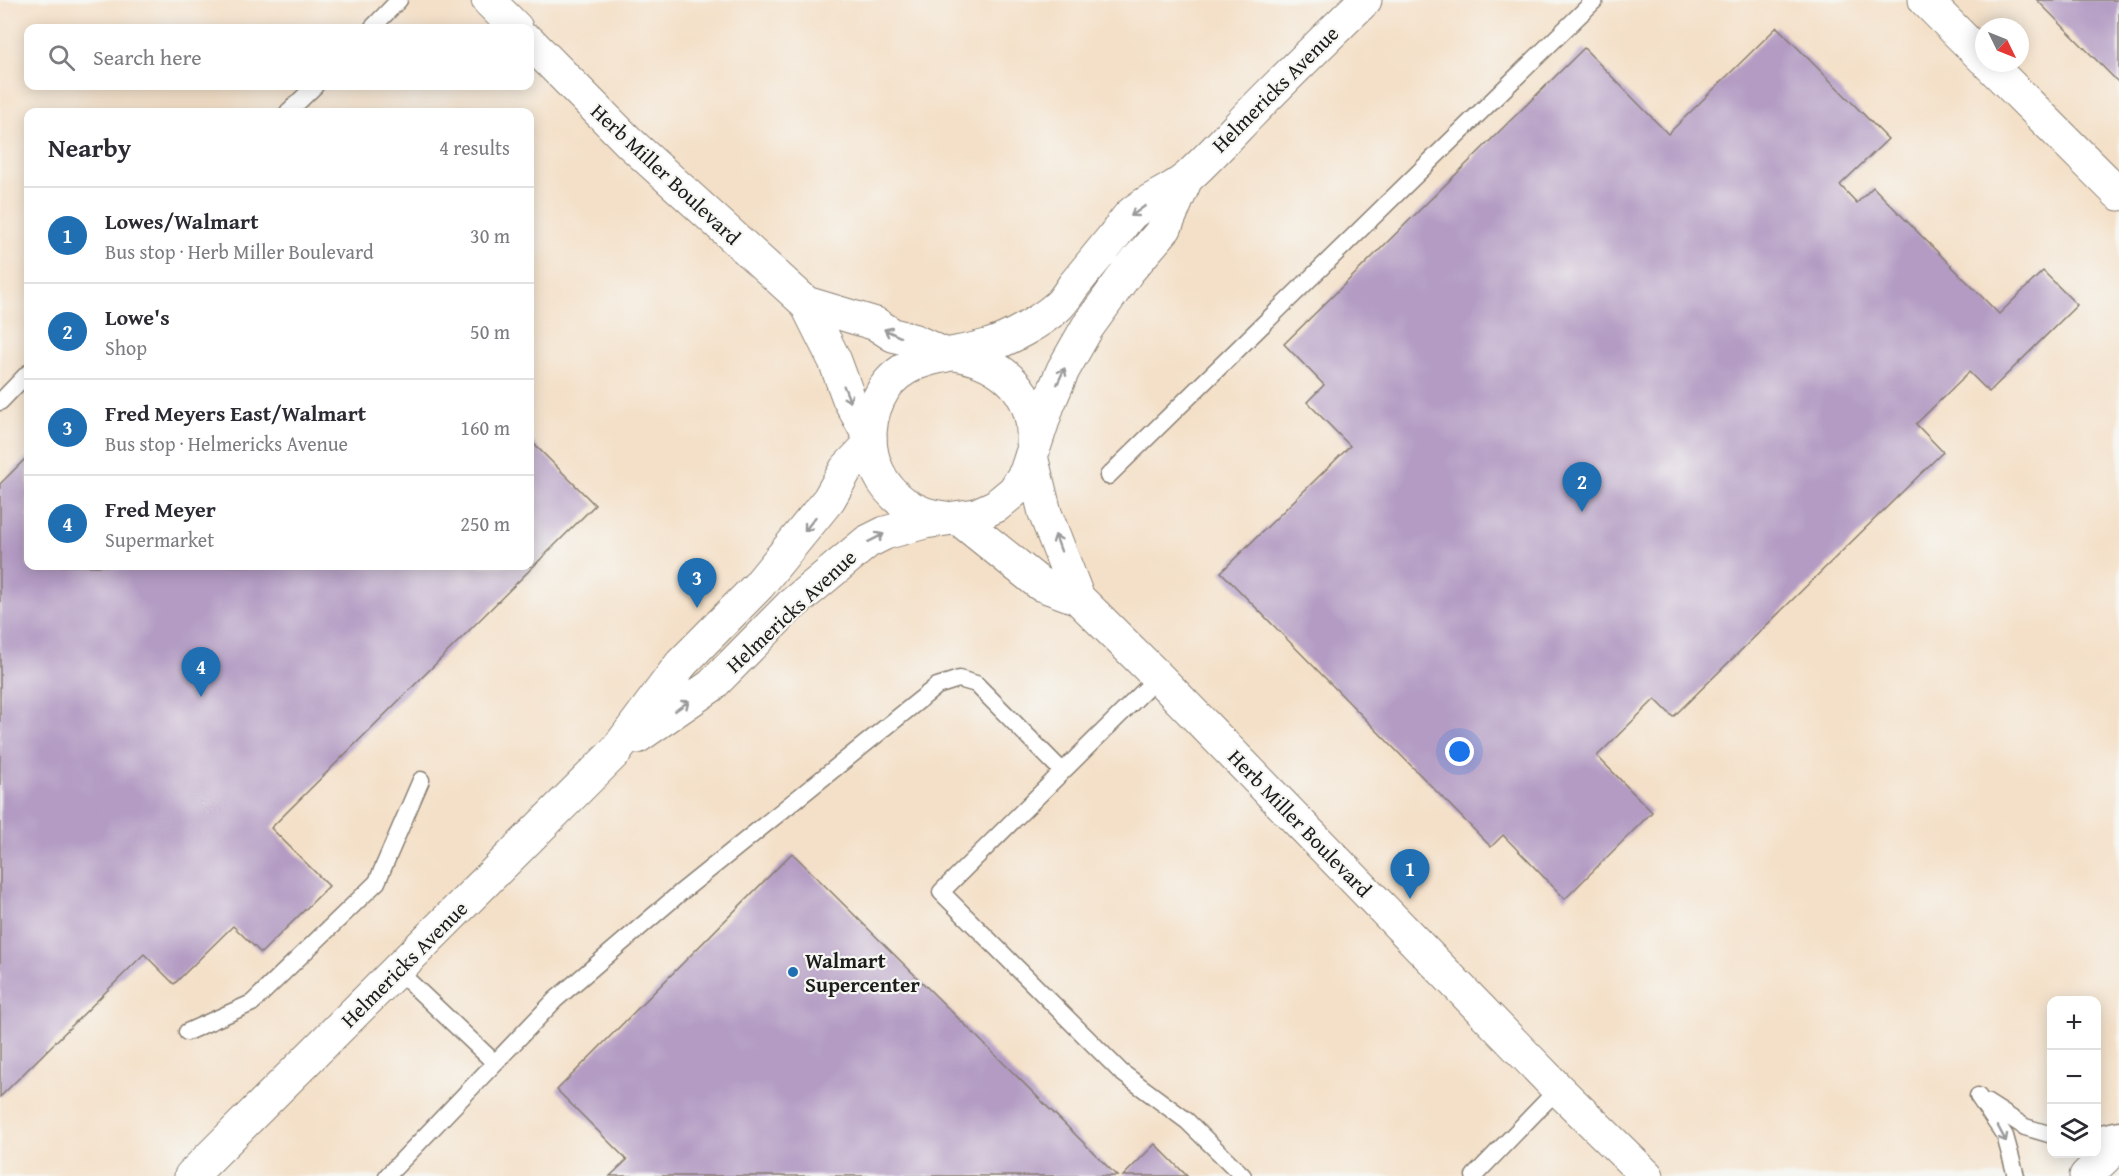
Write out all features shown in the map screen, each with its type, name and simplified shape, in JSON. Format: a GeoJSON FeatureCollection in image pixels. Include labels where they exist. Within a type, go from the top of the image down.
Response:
{"type":"FeatureCollection","features":[{"type":"Feature","properties":{"kind":"street"},"geometry":{"type":"LineString","coordinates":[[488,0],[512,24]]}},
{"type":"Feature","properties":{"kind":"street","name":"Helmericks Avenue"},"geometry":{"type":"LineString","coordinates":[[191,1176],[616,751],[681,663],[758,586],[829,499],[846,469],[870,441],[870,424],[876,405],[886,387],[916,362],[993,345],[1058,306],[1131,214],[1186,179],[1365,0]]}},
{"type":"Feature","properties":{"kind":"street"},"geometry":{"type":"LineString","coordinates":[[1925,0],[1975,50]]}},
{"type":"Feature","properties":{"kind":"street","name":"Herb Miller Boulevard"},"geometry":{"type":"LineString","coordinates":[[534,46],[629,142],[806,303],[835,361],[849,399],[870,441],[874,464],[883,482],[897,498],[913,510],[933,517],[955,519],[1040,584],[1078,598]]}},
{"type":"Feature","properties":{"kind":"street"},"geometry":{"type":"LineString","coordinates":[[1997,72],[2119,194]]}},
{"type":"Feature","properties":{"kind":"street","name":"Helmericks Avenue"},"geometry":{"type":"LineString","coordinates":[[616,751],[711,686],[790,606],[867,542],[885,533],[907,527],[976,515],[996,506],[1014,491],[1026,472],[1048,405],[1063,370],[1087,328],[1128,271],[1166,228],[1186,179]]}},
{"type":"Feature","properties":{"kind":"street","name":"Herb Miller Boulevard"},"geometry":{"type":"LineString","coordinates":[[806,303],[876,324],[893,335],[951,355],[975,358],[993,366],[1009,378],[1021,393],[1030,411],[1034,430],[1032,453],[1045,513],[1078,598],[1158,677],[1558,1089],[1647,1176]]}},
{"type":"Feature","properties":{"kind":"street"},"geometry":{"type":"LineString","coordinates":[[2086,1176],[2119,1144]]}},
{"type":"Feature","properties":{"kind":"lane"},"geometry":{"type":"LineString","coordinates":[[376,24],[399,0]]}},
{"type":"Feature","properties":{"kind":"lane"},"geometry":{"type":"LineString","coordinates":[[1108,476],[1595,0]]}},
{"type":"Feature","properties":{"kind":"lane"},"geometry":{"type":"LineString","coordinates":[[292,108],[311,90]]}},
{"type":"Feature","properties":{"kind":"lane"},"geometry":{"type":"LineString","coordinates":[[0,402],[24,378]]}},
{"type":"Feature","properties":{"kind":"lane"},"geometry":{"type":"LineString","coordinates":[[1158,677],[941,892],[1120,1072],[1187,1121],[1243,1176]]}},
{"type":"Feature","properties":{"kind":"lane"},"geometry":{"type":"LineString","coordinates":[[387,1176],[555,1000],[680,893],[938,686],[959,679],[976,684],[1062,771]]}},
{"type":"Feature","properties":{"kind":"lane"},"geometry":{"type":"LineString","coordinates":[[187,1032],[252,1003],[377,882],[421,780]]}},
{"type":"Feature","properties":{"kind":"lane"},"geometry":{"type":"LineString","coordinates":[[398,971],[495,1063]]}},
{"type":"Feature","properties":{"kind":"lane"},"geometry":{"type":"LineString","coordinates":[[1474,1176],[1558,1089]]}},
{"type":"Feature","properties":{"kind":"lane"},"geometry":{"type":"LineString","coordinates":[[2016,1176],[2005,1136],[1978,1096],[2025,1127],[2047,1134]]}},
{"type":"Feature","properties":{"kind":"lane"},"geometry":{"type":"LineString","coordinates":[[2101,1133],[2119,1129]]}},
{"type":"Feature","properties":{"kind":"building"},"geometry":{"type":"Polygon","coordinates":[[[2037,0],[2119,0],[2119,83],[2037,0]]]}},
{"type":"Feature","properties":{"kind":"building"},"geometry":{"type":"Polygon","coordinates":[[[1777,27],[1888,139],[1840,185],[1857,203],[1873,187],[1999,314],[2043,271],[2077,305],[1989,392],[1969,372],[1916,424],[1943,452],[1673,717],[1655,699],[1597,756],[1652,812],[1565,899],[1503,835],[1491,847],[1221,572],[1350,446],[1307,402],[1324,385],[1284,344],[1584,48],[1668,134],[1777,27]]]}},
{"type":"Feature","properties":{"kind":"building"},"geometry":{"type":"Polygon","coordinates":[[[534,444],[595,505],[534,566],[534,444]]]}},
{"type":"Feature","properties":{"kind":"building"},"geometry":{"type":"Polygon","coordinates":[[[24,460],[24,570],[530,570],[271,828],[329,886],[261,953],[233,926],[174,984],[144,954],[0,1097],[0,484],[24,460]]]}},
{"type":"Feature","properties":{"kind":"building","name":"Walmart Supercenter"},"geometry":{"type":"Polygon","coordinates":[[[792,853],[1117,1176],[610,1176],[627,1160],[557,1090],[792,853]]]}},
{"type":"Feature","properties":{"kind":"building"},"geometry":{"type":"Polygon","coordinates":[[[1155,1144],[1187,1176],[1123,1176],[1155,1144]]]}},
{"type":"Feature","properties":{"kind":"place","name":"Lowe's"},"geometry":{"type":"Point","coordinates":[1582,512]}},
{"type":"Feature","properties":{"kind":"place","name":"Fred Meyers East/Walmart"},"geometry":{"type":"Point","coordinates":[697,608]}},
{"type":"Feature","properties":{"kind":"place","name":"Fred Meyer"},"geometry":{"type":"Point","coordinates":[201,697]}},
{"type":"Feature","properties":{"kind":"place","name":"Lowes/Walmart"},"geometry":{"type":"Point","coordinates":[1410,899]}},
{"type":"Feature","properties":{"kind":"place","name":"Walmart Supercenter"},"geometry":{"type":"Point","coordinates":[793,972]}}]}
